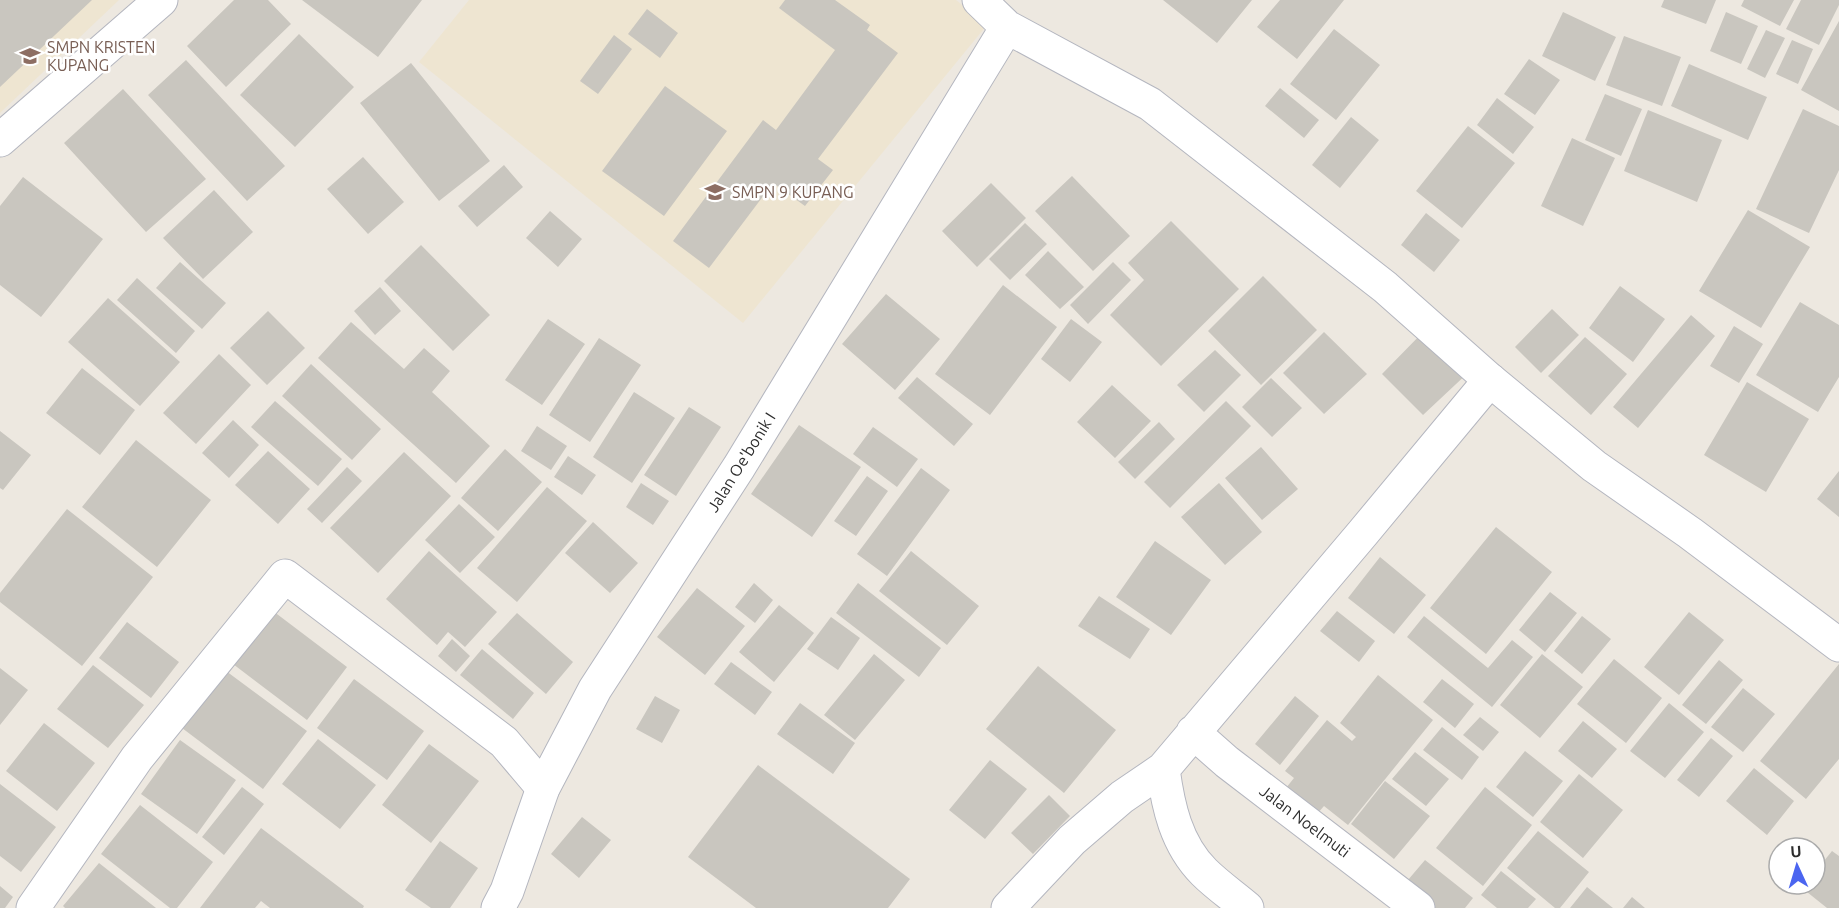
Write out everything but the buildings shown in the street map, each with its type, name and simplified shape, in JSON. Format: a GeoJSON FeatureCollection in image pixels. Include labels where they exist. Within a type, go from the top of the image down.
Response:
{"type":"FeatureCollection","features":[{"type":"Feature","properties":{"kind":"street"},"geometry":{"type":"LineString","coordinates":[[0,141],[160,0]]}},
{"type":"Feature","properties":{"kind":"street"},"geometry":{"type":"LineString","coordinates":[[979,0],[1007,27],[1149,104],[1385,287],[1490,380],[1594,466],[1690,533],[1839,645]]}},
{"type":"Feature","properties":{"kind":"street","name":"Jalan Oe'bonik I"},"geometry":{"type":"LineString","coordinates":[[498,908],[507,891],[543,789],[595,689],[739,467],[1007,27]]}},
{"type":"Feature","properties":{"kind":"street"},"geometry":{"type":"LineString","coordinates":[[1008,908],[1072,840],[1122,797],[1163,769],[1490,380]]}},
{"type":"Feature","properties":{"kind":"street"},"geometry":{"type":"LineString","coordinates":[[33,908],[137,758],[285,576],[504,742],[543,789]]}},
{"type":"Feature","properties":{"kind":"street","name":"Jalan Noelmuti"},"geometry":{"type":"LineString","coordinates":[[1194,732],[1236,769],[1418,908]]}},
{"type":"Feature","properties":{"kind":"street"},"geometry":{"type":"LineString","coordinates":[[1163,769],[1168,801],[1176,828],[1185,846],[1203,871],[1247,908]]}},
{"type":"Feature","properties":{"kind":"shaded area","name":"SMPN KRISTEN KUPANG"},"geometry":{"type":"Polygon","coordinates":[[[0,0],[119,0],[0,113],[0,0]]]}},
{"type":"Feature","properties":{"kind":"shaded area","name":"SMPN 9 KUPANG"},"geometry":{"type":"Polygon","coordinates":[[[469,0],[956,0],[987,25],[743,323],[419,62],[469,0]]]}},
{"type":"Feature","properties":{"kind":"place","name":"SMPN KRISTEN KUPANG"},"geometry":{"type":"Point","coordinates":[30,56]}},
{"type":"Feature","properties":{"kind":"place","name":"SMPN 9 KUPANG"},"geometry":{"type":"Point","coordinates":[715,192]}}]}
